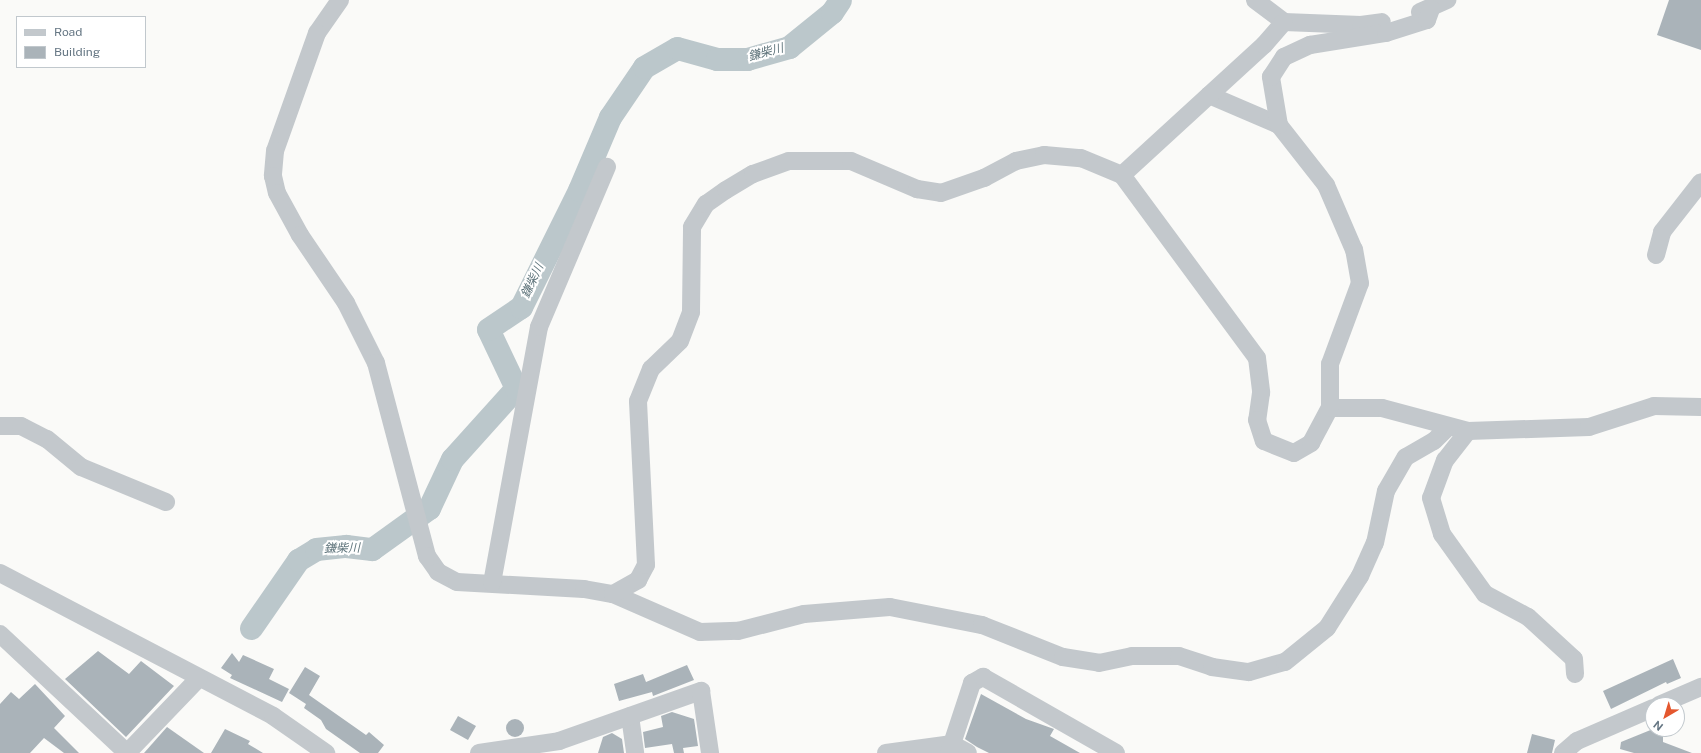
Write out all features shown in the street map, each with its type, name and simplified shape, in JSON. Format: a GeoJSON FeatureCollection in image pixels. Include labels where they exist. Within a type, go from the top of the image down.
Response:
{"type":"FeatureCollection","features":[{"type":"Feature","properties":{"kind":"street"},"geometry":{"type":"LineString","coordinates":[[340,0],[317,33],[275,150],[273,176],[277,193],[300,236],[346,303],[376,363],[418,527],[427,556],[438,572],[457,582],[492,583],[613,594],[700,632],[738,631],[804,614],[890,608],[982,625],[1063,657],[1099,663],[1132,656],[1179,656],[1212,667],[1249,672],[1285,662],[1327,628],[1360,576],[1375,543],[1386,491],[1406,457],[1434,441],[1447,428]]}},
{"type":"Feature","properties":{"kind":"street"},"geometry":{"type":"LineString","coordinates":[[1256,0],[1284,22],[1361,25],[1431,9],[1447,0]]}},
{"type":"Feature","properties":{"kind":"street"},"geometry":{"type":"LineString","coordinates":[[613,594],[638,580],[646,565],[638,401],[651,369],[680,341],[691,312],[692,227],[706,204],[753,174],[789,161],[815,159],[851,161],[917,189],[941,193],[984,178],[1016,161],[1044,155],[1081,158],[1122,175],[1257,358],[1261,393],[1257,420],[1264,441],[1294,453],[1310,443],[1330,408],[1330,364],[1360,283],[1354,250],[1326,185],[1279,125],[1271,77],[1284,56],[1310,45],[1386,33],[1427,20],[1431,9]]}},
{"type":"Feature","properties":{"kind":"street"},"geometry":{"type":"LineString","coordinates":[[1122,175],[1209,95],[1284,22]]}},
{"type":"Feature","properties":{"kind":"street"},"geometry":{"type":"LineString","coordinates":[[1209,95],[1279,125]]}},
{"type":"Feature","properties":{"kind":"street"},"geometry":{"type":"LineString","coordinates":[[492,583],[539,327],[607,167]]}},
{"type":"Feature","properties":{"kind":"street"},"geometry":{"type":"LineString","coordinates":[[1656,255],[1662,232],[1701,182]]}},
{"type":"Feature","properties":{"kind":"street"},"geometry":{"type":"LineString","coordinates":[[1330,408],[1382,408],[1447,428],[1468,431],[1589,427],[1654,406],[1701,407]]}},
{"type":"Feature","properties":{"kind":"street"},"geometry":{"type":"LineString","coordinates":[[0,426],[21,426],[47,439],[81,467],[166,502]]}},
{"type":"Feature","properties":{"kind":"street"},"geometry":{"type":"LineString","coordinates":[[1468,431],[1444,460],[1431,498],[1442,534],[1485,594],[1528,617],[1574,659],[1575,674]]}},
{"type":"Feature","properties":{"kind":"street"},"geometry":{"type":"LineString","coordinates":[[2,578],[273,716],[326,753]]}},
{"type":"Feature","properties":{"kind":"street"},"geometry":{"type":"LineString","coordinates":[[0,634],[127,753],[199,678]]}},
{"type":"Feature","properties":{"kind":"street"},"geometry":{"type":"LineString","coordinates":[[950,749],[972,683],[984,677],[1116,753]]}},
{"type":"Feature","properties":{"kind":"street"},"geometry":{"type":"LineString","coordinates":[[1678,697],[1701,687]]}},
{"type":"Feature","properties":{"kind":"street"},"geometry":{"type":"LineString","coordinates":[[480,752],[560,747],[630,716],[701,691],[710,753]]}},
{"type":"Feature","properties":{"kind":"street"},"geometry":{"type":"LineString","coordinates":[[1562,753],[1577,741],[1645,711]]}},
{"type":"Feature","properties":{"kind":"street"},"geometry":{"type":"LineString","coordinates":[[630,716],[635,753]]}},
{"type":"Feature","properties":{"kind":"street"},"geometry":{"type":"LineString","coordinates":[[886,753],[950,749],[968,753]]}},
{"type":"Feature","properties":{"kind":"building"},"geometry":{"type":"Polygon","coordinates":[[[1669,0],[1701,0],[1701,50],[1657,35],[1669,0]]]}},
{"type":"Feature","properties":{"kind":"building"},"geometry":{"type":"Polygon","coordinates":[[[98,651],[129,674],[141,661],[174,686],[126,737],[65,679],[98,651]]]}},
{"type":"Feature","properties":{"kind":"building"},"geometry":{"type":"Polygon","coordinates":[[[232,653],[239,662],[243,655],[274,669],[269,679],[289,689],[282,702],[230,678],[232,675],[221,668],[232,653]]]}},
{"type":"Feature","properties":{"kind":"building"},"geometry":{"type":"Polygon","coordinates":[[[1673,659],[1681,678],[1667,684],[1666,682],[1611,709],[1603,691],[1673,659]]]}},
{"type":"Feature","properties":{"kind":"building"},"geometry":{"type":"Polygon","coordinates":[[[687,665],[694,680],[653,696],[652,692],[619,701],[614,684],[643,674],[646,682],[687,665]]]}},
{"type":"Feature","properties":{"kind":"building"},"geometry":{"type":"Polygon","coordinates":[[[305,667],[320,676],[309,695],[366,735],[369,732],[384,745],[378,753],[360,753],[326,729],[321,720],[304,708],[306,704],[289,693],[305,667]]]}},
{"type":"Feature","properties":{"kind":"building"},"geometry":{"type":"Polygon","coordinates":[[[35,684],[65,716],[54,728],[79,753],[64,753],[44,738],[30,753],[0,753],[0,704],[11,692],[19,699],[35,684]]]}},
{"type":"Feature","properties":{"kind":"building"},"geometry":{"type":"Polygon","coordinates":[[[981,694],[1026,719],[1054,729],[1050,736],[1080,753],[989,753],[977,747],[965,739],[981,694]]]}},
{"type":"Feature","properties":{"kind":"building"},"geometry":{"type":"Polygon","coordinates":[[[672,712],[694,719],[698,746],[683,748],[684,753],[674,753],[672,744],[645,748],[643,732],[663,727],[661,716],[672,712]]]}},
{"type":"Feature","properties":{"kind":"building"},"geometry":{"type":"Polygon","coordinates":[[[458,716],[476,726],[468,740],[450,730],[458,716]]]}},
{"type":"Feature","properties":{"kind":"building"},"geometry":{"type":"Polygon","coordinates":[[[515,719],[521,722],[524,728],[521,734],[515,737],[509,734],[506,728],[509,722],[515,719]]]}},
{"type":"Feature","properties":{"kind":"building"},"geometry":{"type":"Polygon","coordinates":[[[167,727],[204,753],[144,753],[167,727]]]}},
{"type":"Feature","properties":{"kind":"building"},"geometry":{"type":"Polygon","coordinates":[[[225,729],[250,741],[248,744],[263,753],[211,753],[225,729]]]}},
{"type":"Feature","properties":{"kind":"building"},"geometry":{"type":"Polygon","coordinates":[[[1645,732],[1645,737],[1663,737],[1663,742],[1692,753],[1634,753],[1620,749],[1621,742],[1645,732]]]}},
{"type":"Feature","properties":{"kind":"building"},"geometry":{"type":"Polygon","coordinates":[[[612,733],[622,739],[624,753],[598,753],[603,737],[612,733]]]}},
{"type":"Feature","properties":{"kind":"building"},"geometry":{"type":"Polygon","coordinates":[[[1532,734],[1555,740],[1552,753],[1527,753],[1532,734]]]}},
{"type":"Feature","properties":{"kind":"waterway","name":"鎌柴川"},"geometry":{"type":"LineString","coordinates":[[251,628],[298,560],[316,549],[346,546],[372,549],[429,508],[452,459],[516,388],[488,329],[521,307],[579,190],[610,117],[644,67],[677,48],[717,59],[747,59],[789,47],[832,12],[840,0]]}}]}
